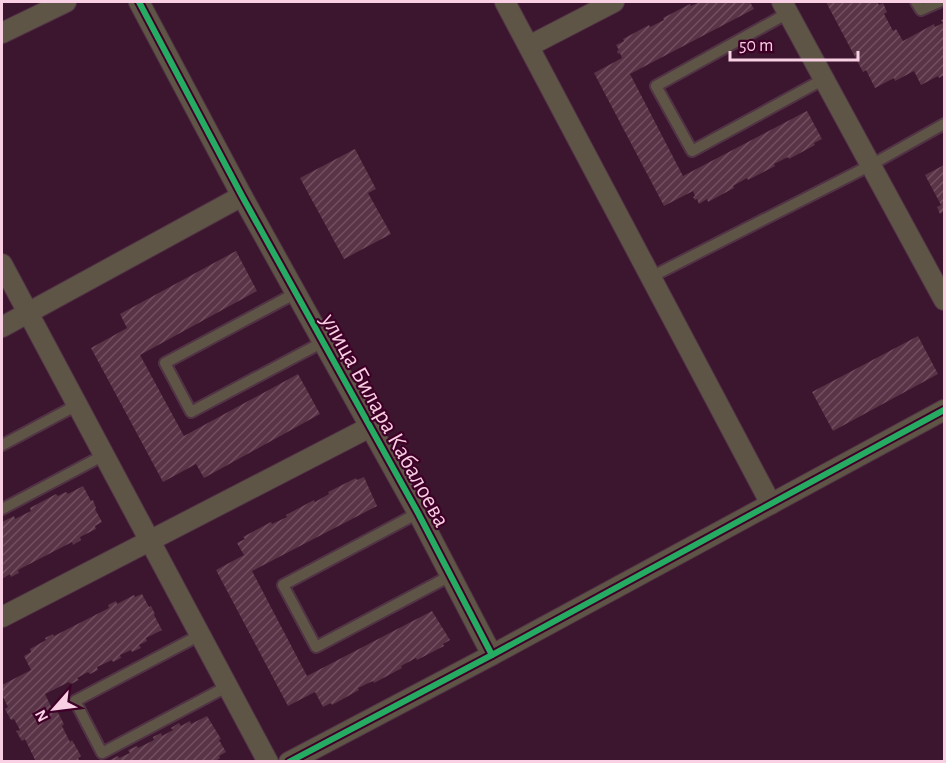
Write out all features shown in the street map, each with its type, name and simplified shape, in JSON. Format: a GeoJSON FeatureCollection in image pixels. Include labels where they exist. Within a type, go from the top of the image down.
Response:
{"type":"FeatureCollection","features":[{"type":"Feature","properties":{"kind":"street"},"geometry":{"type":"LineString","coordinates":[[2,33],[66,2]]}},
{"type":"Feature","properties":{"kind":"street","name":"улица Билара Кабалоева"},"geometry":{"type":"LineString","coordinates":[[139,2],[242,196],[418,513],[492,655]]}},
{"type":"Feature","properties":{"kind":"street"},"geometry":{"type":"LineString","coordinates":[[505,2],[771,504]]}},
{"type":"Feature","properties":{"kind":"street"},"geometry":{"type":"LineString","coordinates":[[529,46],[614,2]]}},
{"type":"Feature","properties":{"kind":"street"},"geometry":{"type":"LineString","coordinates":[[785,8],[945,300]]}},
{"type":"Feature","properties":{"kind":"street"},"geometry":{"type":"LineString","coordinates":[[2,327],[242,196]]}},
{"type":"Feature","properties":{"kind":"street"},"geometry":{"type":"LineString","coordinates":[[2,264],[268,762]]}},
{"type":"Feature","properties":{"kind":"street"},"geometry":{"type":"LineString","coordinates":[[289,762],[945,410]]}},
{"type":"Feature","properties":{"kind":"street","name":"улица Билара Кабалоева"},"geometry":{"type":"LineString","coordinates":[[2,617],[370,427]]}},
{"type":"Feature","properties":{"kind":"lane"},"geometry":{"type":"LineString","coordinates":[[916,2],[921,10],[939,2]]}},
{"type":"Feature","properties":{"kind":"lane"},"geometry":{"type":"LineString","coordinates":[[785,8],[656,86],[671,114],[692,151],[824,79]]}},
{"type":"Feature","properties":{"kind":"lane"},"geometry":{"type":"LineString","coordinates":[[651,277],[871,165],[945,124]]}},
{"type":"Feature","properties":{"kind":"lane"},"geometry":{"type":"LineString","coordinates":[[296,293],[165,363],[191,412],[323,342]]}},
{"type":"Feature","properties":{"kind":"lane"},"geometry":{"type":"LineString","coordinates":[[2,445],[77,405]]}},
{"type":"Feature","properties":{"kind":"lane"},"geometry":{"type":"LineString","coordinates":[[2,509],[104,455]]}},
{"type":"Feature","properties":{"kind":"lane"},"geometry":{"type":"LineString","coordinates":[[418,513],[283,585],[316,647],[450,576]]}},
{"type":"Feature","properties":{"kind":"lane"},"geometry":{"type":"LineString","coordinates":[[201,635],[75,701],[102,753],[228,686]]}},
{"type":"Feature","properties":{"kind":"building"},"geometry":{"type":"Polygon","coordinates":[[[700,2],[750,2],[754,9],[630,74],[683,176],[807,111],[822,139],[789,159],[788,157],[774,164],[775,166],[748,180],[747,178],[708,202],[707,199],[699,204],[693,197],[695,196],[693,191],[664,206],[594,73],[622,58],[620,53],[618,54],[619,50],[616,45],[624,41],[623,39],[664,20],[663,18],[690,4],[691,6],[700,2]]]}},
{"type":"Feature","properties":{"kind":"building"},"geometry":{"type":"Polygon","coordinates":[[[826,2],[877,2],[879,5],[883,3],[887,12],[884,14],[893,31],[896,29],[903,41],[934,24],[935,27],[943,23],[941,20],[944,19],[944,75],[921,85],[914,71],[875,88],[866,70],[863,72],[826,2]]]}},
{"type":"Feature","properties":{"kind":"building"},"geometry":{"type":"Polygon","coordinates":[[[355,149],[376,189],[368,193],[391,234],[344,259],[300,178],[355,149]]]}},
{"type":"Feature","properties":{"kind":"building"},"geometry":{"type":"Polygon","coordinates":[[[944,165],[944,211],[940,214],[937,207],[941,205],[925,175],[944,165]]]}},
{"type":"Feature","properties":{"kind":"building"},"geometry":{"type":"Polygon","coordinates":[[[236,251],[257,291],[140,355],[184,436],[298,374],[320,414],[204,478],[196,464],[163,482],[91,348],[127,328],[120,314],[236,251]]]}},
{"type":"Feature","properties":{"kind":"building"},"geometry":{"type":"Polygon","coordinates":[[[918,336],[938,374],[833,431],[812,392],[918,336]]]}},
{"type":"Feature","properties":{"kind":"building"},"geometry":{"type":"Polygon","coordinates":[[[364,477],[377,506],[252,571],[307,676],[432,611],[450,640],[443,644],[444,646],[417,660],[416,658],[374,683],[373,681],[358,688],[359,690],[332,705],[331,703],[323,707],[315,692],[288,706],[216,570],[244,555],[237,543],[245,539],[243,537],[271,522],[272,524],[287,517],[286,515],[314,500],[315,502],[329,494],[328,492],[356,478],[357,480],[364,477]]]}},
{"type":"Feature","properties":{"kind":"building"},"geometry":{"type":"Polygon","coordinates":[[[83,486],[91,501],[93,500],[102,522],[95,526],[96,529],[80,537],[81,540],[73,545],[72,542],[18,570],[19,573],[11,577],[10,574],[2,579],[2,522],[14,516],[15,519],[31,511],[30,508],[56,494],[58,496],[66,492],[68,494],[83,486]]]}},
{"type":"Feature","properties":{"kind":"building"},"geometry":{"type":"Polygon","coordinates":[[[142,594],[149,607],[151,606],[162,630],[146,638],[147,641],[139,645],[141,648],[120,655],[121,658],[97,667],[98,670],[90,674],[88,672],[77,678],[79,680],[71,684],[69,682],[45,694],[53,711],[56,709],[64,724],[62,726],[70,742],[72,740],[81,756],[78,758],[80,762],[36,762],[25,739],[22,741],[16,731],[20,730],[14,719],[11,720],[5,709],[8,707],[2,695],[2,685],[31,670],[24,656],[31,652],[30,649],[46,640],[45,638],[53,634],[54,636],[109,608],[108,605],[116,601],[117,604],[134,595],[135,597],[142,594]]]}},
{"type":"Feature","properties":{"kind":"building"},"geometry":{"type":"Polygon","coordinates":[[[207,716],[226,752],[214,762],[111,762],[110,760],[130,753],[128,750],[154,740],[153,737],[161,733],[162,736],[173,730],[171,728],[179,723],[181,726],[190,721],[191,724],[207,716]]]}},
{"type":"Feature","properties":{"kind":"cycle path"},"geometry":{"type":"LineString","coordinates":[[139,2],[242,196],[418,513],[492,655]]}},
{"type":"Feature","properties":{"kind":"cycle path"},"geometry":{"type":"LineString","coordinates":[[289,762],[492,655],[944,410]]}}]}
